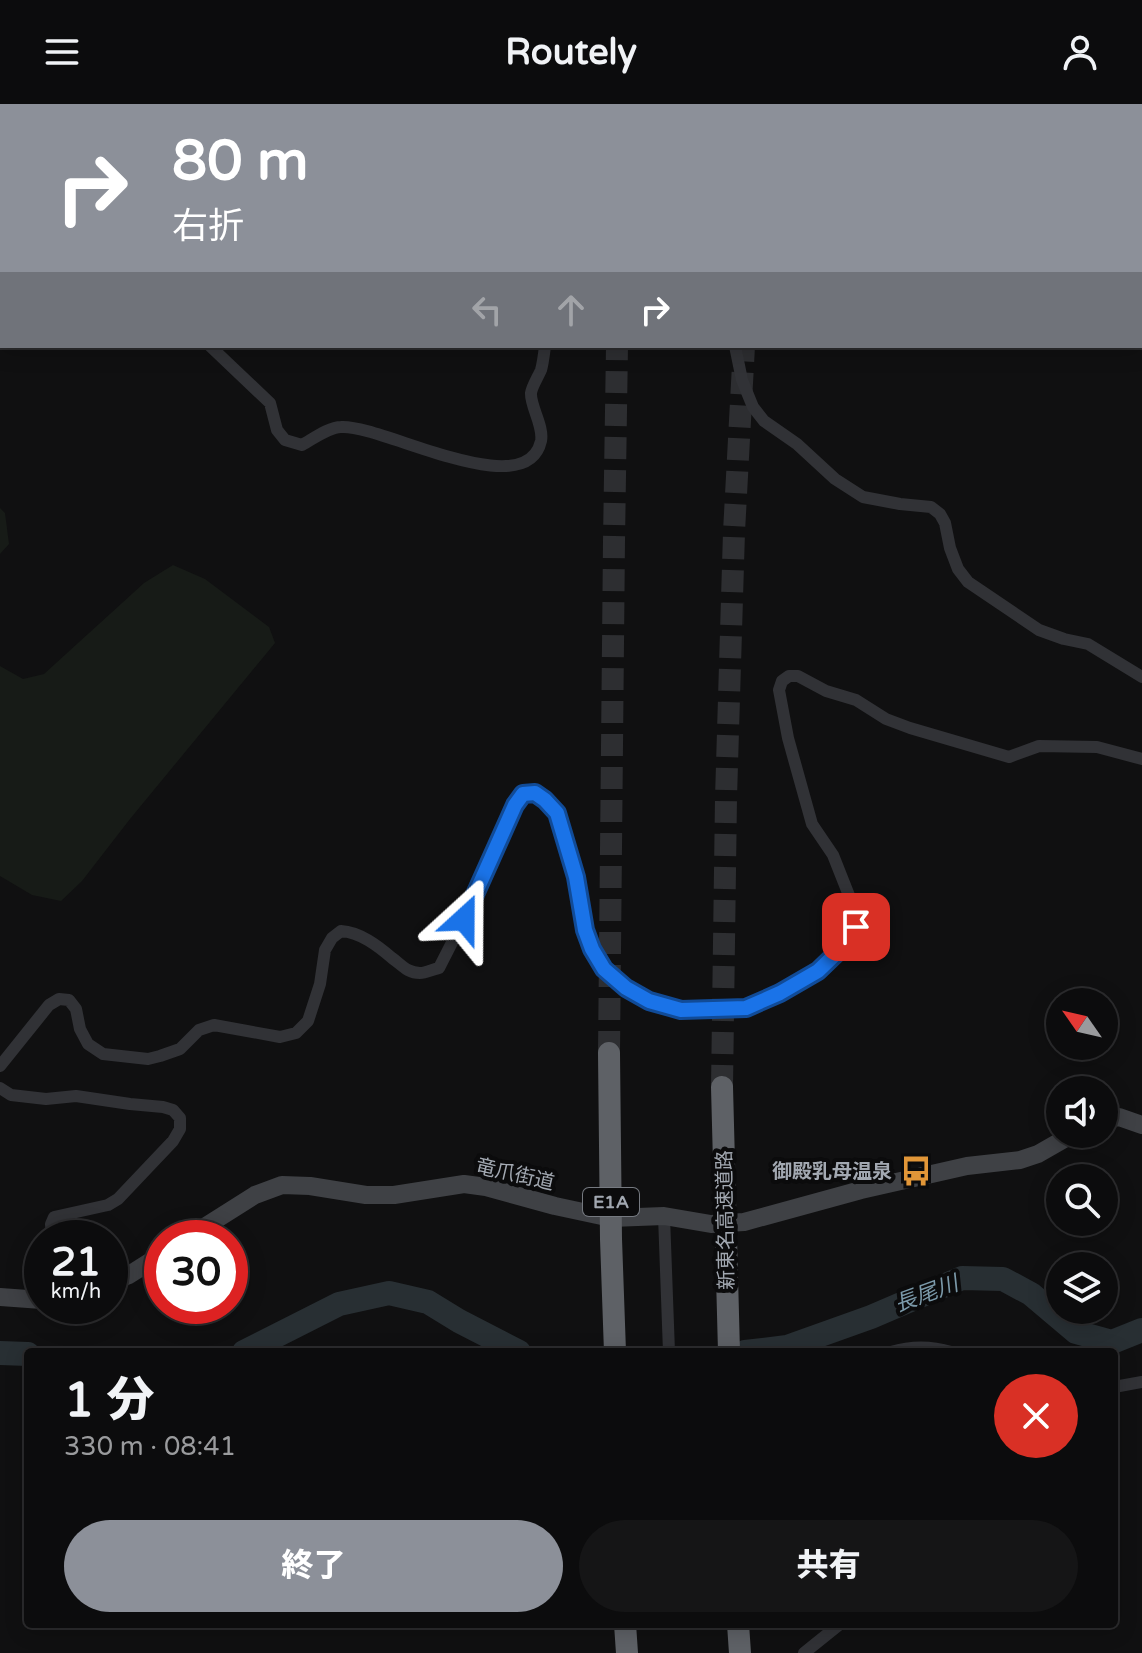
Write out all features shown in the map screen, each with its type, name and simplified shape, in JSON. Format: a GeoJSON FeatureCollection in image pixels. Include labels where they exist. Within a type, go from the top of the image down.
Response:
{"type":"FeatureCollection","features":[{"type":"Feature","properties":{"kind":"highway","name":"E1A"},"geometry":{"type":"LineString","coordinates":[[609,1053],[615,1348]]}},
{"type":"Feature","properties":{"kind":"highway","name":"新東名高速道路"},"geometry":{"type":"LineString","coordinates":[[722,1087],[729,1348]]}},
{"type":"Feature","properties":{"kind":"highway"},"geometry":{"type":"LineString","coordinates":[[625,1628],[627,1653]]}},
{"type":"Feature","properties":{"kind":"highway"},"geometry":{"type":"LineString","coordinates":[[738,1628],[740,1653]]}},
{"type":"Feature","properties":{"kind":"main road"},"geometry":{"type":"LineString","coordinates":[[1118,1117],[1142,1125]]}},
{"type":"Feature","properties":{"kind":"main road","name":"竜爪街道"},"geometry":{"type":"LineString","coordinates":[[215,1220],[255,1195],[282,1185],[366,1195],[394,1195],[464,1184],[611,1218],[664,1216],[711,1224],[744,1222],[967,1166],[1020,1160],[1048,1148]]}},
{"type":"Feature","properties":{"kind":"main road"},"geometry":{"type":"LineString","coordinates":[[129,1275],[144,1265]]}},
{"type":"Feature","properties":{"kind":"main road"},"geometry":{"type":"LineString","coordinates":[[0,1297],[24,1299]]}},
{"type":"Feature","properties":{"kind":"street"},"geometry":{"type":"LineString","coordinates":[[212,348],[270,403],[277,430],[285,440],[302,445],[339,426],[365,429],[453,459],[501,467],[522,464],[535,453],[541,441],[531,394],[542,368],[545,348]]}},
{"type":"Feature","properties":{"kind":"street"},"geometry":{"type":"LineString","coordinates":[[735,348],[742,380],[753,407],[764,421],[797,444],[835,479],[863,497],[931,507],[945,523],[958,569],[968,582],[1039,630],[1088,644],[1142,677]]}},
{"type":"Feature","properties":{"kind":"street"},"geometry":{"type":"LineString","coordinates":[[0,1066],[49,1005],[59,999],[69,1000],[76,1009],[80,1029],[88,1044],[103,1054],[148,1059],[160,1056],[180,1049],[199,1030],[214,1025],[280,1037],[296,1033],[308,1021],[320,984],[325,950],[341,931],[362,937],[406,970],[422,973],[439,968],[515,805],[523,794],[535,793],[557,813],[576,877],[585,930],[592,949],[604,969],[626,988],[649,1001],[681,1010],[746,1008],[780,993],[818,971],[846,944],[856,927],[852,903],[833,855],[812,824],[788,738],[779,690],[782,681],[789,676],[798,676],[826,691],[856,700],[898,724],[1009,757],[1039,746],[1097,747],[1142,759]]}},
{"type":"Feature","properties":{"kind":"street"},"geometry":{"type":"LineString","coordinates":[[0,1088],[11,1095],[46,1099],[76,1096],[163,1107],[173,1110],[180,1118],[180,1129],[173,1141],[118,1199],[108,1205],[54,1217],[53,1220]]}},
{"type":"Feature","properties":{"kind":"street"},"geometry":{"type":"LineString","coordinates":[[664,1216],[669,1348]]}},
{"type":"Feature","properties":{"kind":"street"},"geometry":{"type":"LineString","coordinates":[[903,1348],[938,1348]]}},
{"type":"Feature","properties":{"kind":"street"},"geometry":{"type":"LineString","coordinates":[[1118,1386],[1142,1382]]}},
{"type":"Feature","properties":{"kind":"street"},"geometry":{"type":"LineString","coordinates":[[804,1653],[835,1628]]}},
{"type":"Feature","properties":{"kind":"shaded area"},"geometry":{"type":"Polygon","coordinates":[[[0,508],[5,513],[9,544],[0,554],[0,508]]]}},
{"type":"Feature","properties":{"kind":"shaded area"},"geometry":{"type":"Polygon","coordinates":[[[173,565],[205,579],[269,627],[275,643],[82,881],[61,901],[32,895],[0,876],[0,666],[23,679],[44,674],[144,583],[173,565]]]}},
{"type":"Feature","properties":{"kind":"waterway","name":"長尾川"},"geometry":{"type":"LineString","coordinates":[[779,1348],[871,1317],[962,1278],[1003,1279],[1031,1294],[1076,1332],[1112,1342],[1142,1330]]}},
{"type":"Feature","properties":{"kind":"waterway","name":"長尾川"},"geometry":{"type":"LineString","coordinates":[[252,1348],[339,1304],[389,1293],[428,1302],[511,1348]]}},
{"type":"Feature","properties":{"kind":"waterway","name":"長尾川"},"geometry":{"type":"LineString","coordinates":[[0,1353],[24,1354]]}},
{"type":"Feature","properties":{"kind":"tunnel"},"geometry":{"type":"LineString","coordinates":[[609,1053],[617,348]]}},
{"type":"Feature","properties":{"kind":"tunnel"},"geometry":{"type":"LineString","coordinates":[[722,1087],[726,798],[734,532],[744,348]]}},
{"type":"Feature","properties":{"kind":"place","name":"御殿乳母温泉"},"geometry":{"type":"Point","coordinates":[916,1171]}},
{"type":"Feature","properties":{"kind":"route"},"geometry":{"type":"LineString","coordinates":[[464,919],[515,805],[523,794],[535,793],[557,813],[576,877],[585,930],[592,949],[604,969],[626,988],[649,1001],[681,1010],[746,1008],[818,971],[846,944],[856,927]]}}]}
